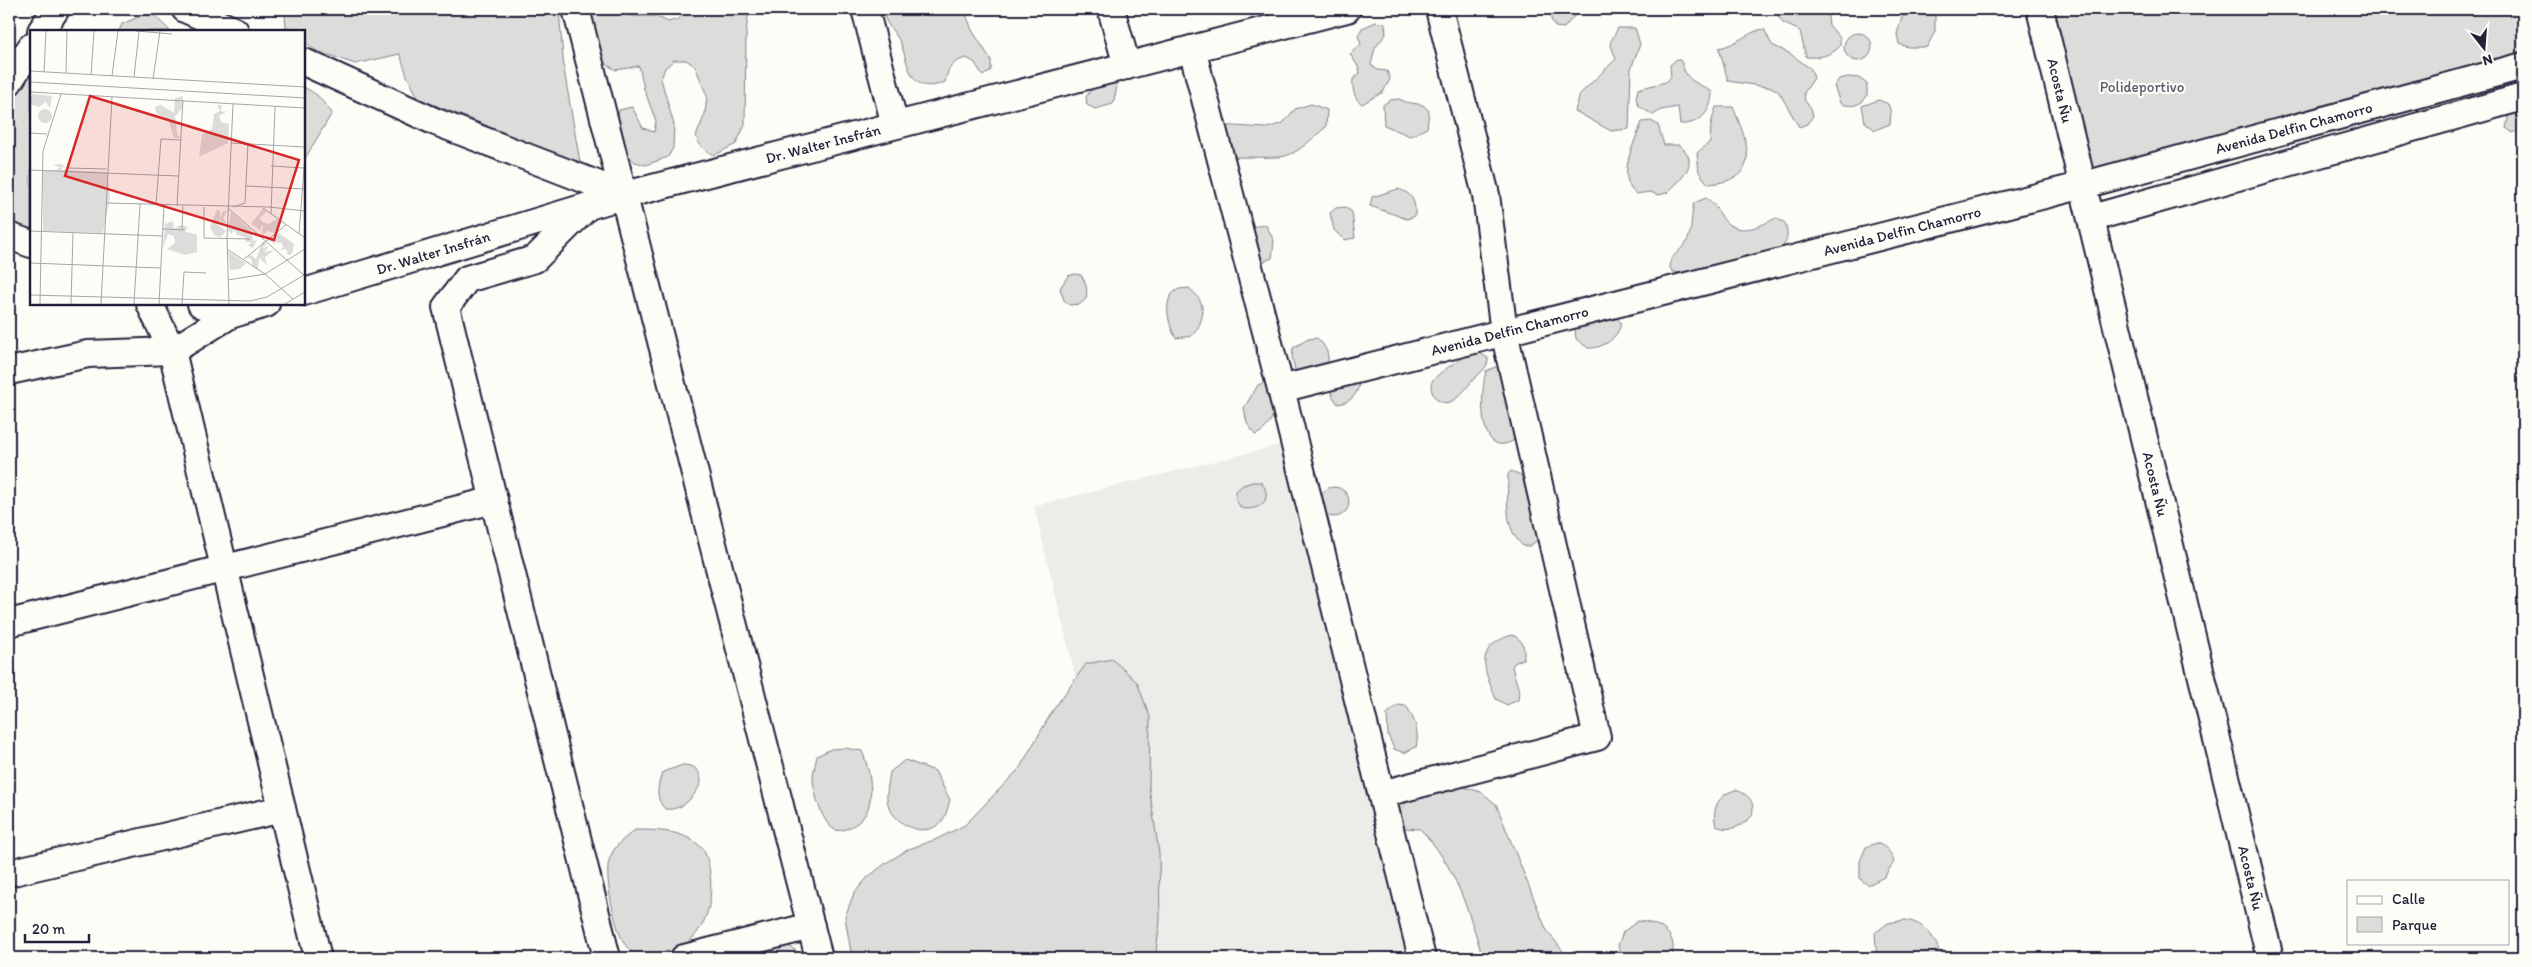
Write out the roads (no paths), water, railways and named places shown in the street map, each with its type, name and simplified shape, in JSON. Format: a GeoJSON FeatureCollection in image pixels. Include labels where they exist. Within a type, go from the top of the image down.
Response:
{"type":"FeatureCollection","features":[{"type":"Feature","properties":{"kind":"street"},"geometry":{"type":"LineString","coordinates":[[42,30],[56,9]]}},
{"type":"Feature","properties":{"kind":"street"},"geometry":{"type":"LineString","coordinates":[[185,9],[233,30]]}},
{"type":"Feature","properties":{"kind":"street"},"geometry":{"type":"LineString","coordinates":[[576,9],[625,195],[818,958]]}},
{"type":"Feature","properties":{"kind":"street"},"geometry":{"type":"LineString","coordinates":[[865,9],[895,125]]}},
{"type":"Feature","properties":{"kind":"street"},"geometry":{"type":"LineString","coordinates":[[1111,9],[1127,66]]}},
{"type":"Feature","properties":{"kind":"street"},"geometry":{"type":"LineString","coordinates":[[1382,794],[1597,738],[1504,332],[1486,195],[1439,9]]}},
{"type":"Feature","properties":{"kind":"street","name":"Acosta Ñu"},"geometry":{"type":"LineString","coordinates":[[2040,9],[2270,958]]}},
{"type":"Feature","properties":{"kind":"street","name":"Dr. Walter Insfrán"},"geometry":{"type":"LineString","coordinates":[[305,292],[625,195],[1341,10]]}},
{"type":"Feature","properties":{"kind":"street"},"geometry":{"type":"LineString","coordinates":[[9,82],[30,49]]}},
{"type":"Feature","properties":{"kind":"street"},"geometry":{"type":"LineString","coordinates":[[1192,49],[1281,389],[1422,958]]}},
{"type":"Feature","properties":{"kind":"street"},"geometry":{"type":"LineString","coordinates":[[305,62],[436,122],[625,195]]}},
{"type":"Feature","properties":{"kind":"street","name":"Avenida Delfin Chamorro"},"geometry":{"type":"LineString","coordinates":[[1281,389],[2084,185],[2523,66]]}},
{"type":"Feature","properties":{"kind":"street","name":"Avenida Delfin Chamorro"},"geometry":{"type":"LineString","coordinates":[[2092,218],[2523,98]]}},
{"type":"Feature","properties":{"kind":"street"},"geometry":{"type":"LineString","coordinates":[[588,206],[535,258],[467,279],[446,308],[608,958]]}},
{"type":"Feature","properties":{"kind":"street"},"geometry":{"type":"LineString","coordinates":[[9,236],[30,244]]}},
{"type":"Feature","properties":{"kind":"street"},"geometry":{"type":"LineString","coordinates":[[150,305],[172,351],[318,958]]}},
{"type":"Feature","properties":{"kind":"street"},"geometry":{"type":"LineString","coordinates":[[204,305],[230,315]]}},
{"type":"Feature","properties":{"kind":"street"},"geometry":{"type":"LineString","coordinates":[[9,371],[88,354],[172,351],[230,315],[263,305]]}},
{"type":"Feature","properties":{"kind":"street"},"geometry":{"type":"LineString","coordinates":[[9,623],[494,500]]}},
{"type":"Feature","properties":{"kind":"street"},"geometry":{"type":"LineString","coordinates":[[9,873],[282,809]]}},
{"type":"Feature","properties":{"kind":"street"},"geometry":{"type":"LineString","coordinates":[[684,958],[811,926]]}},
{"type":"Feature","properties":{"kind":"park label","name":"Polideportivo"},"geometry":{"type":"Point","coordinates":[2142,87]}}]}
